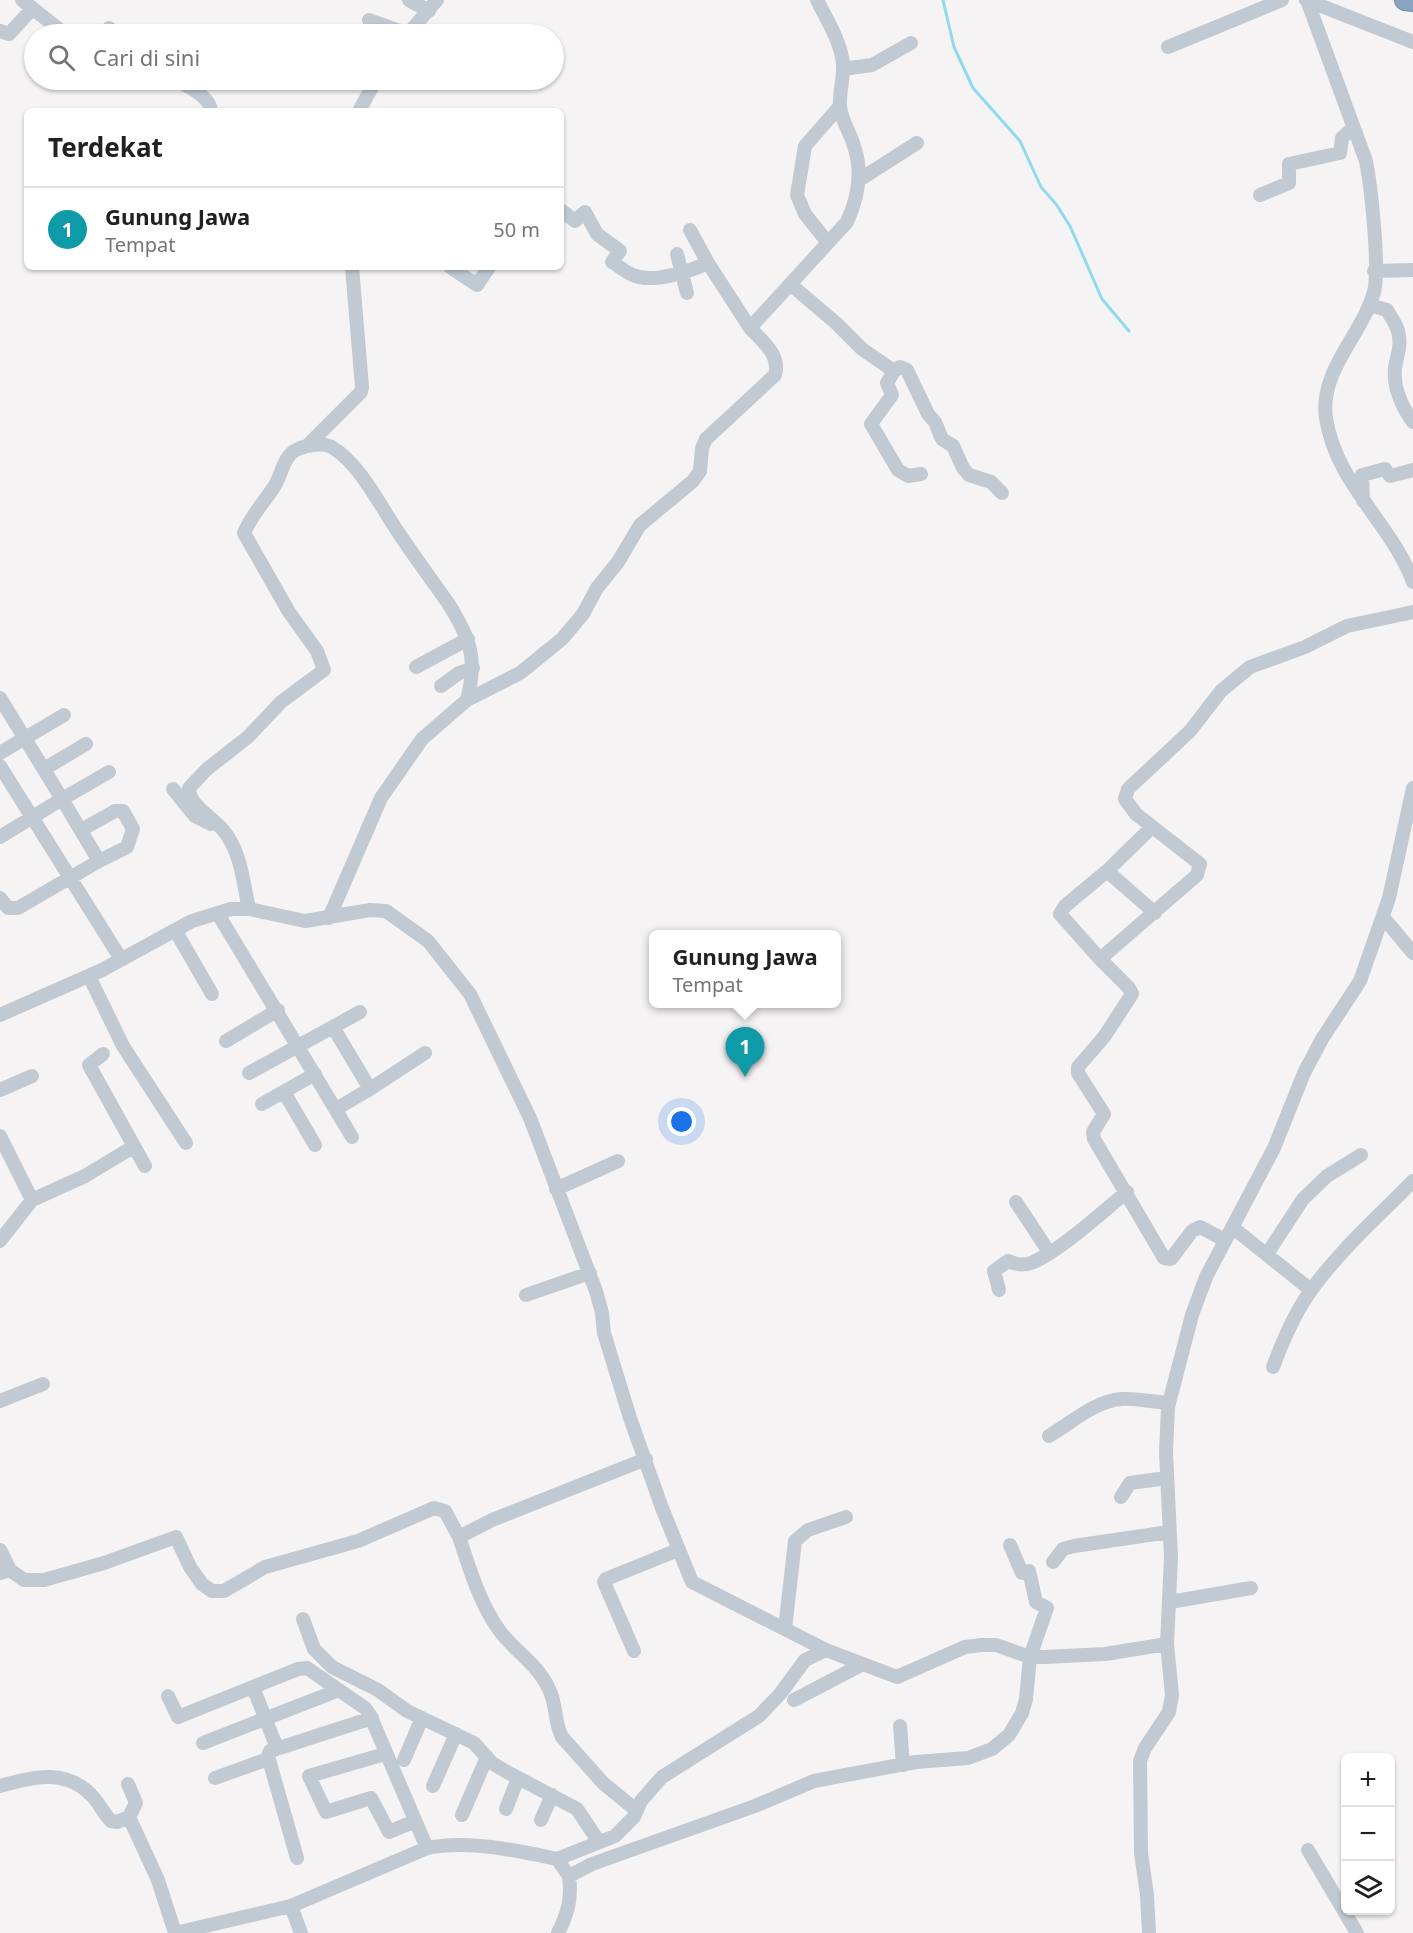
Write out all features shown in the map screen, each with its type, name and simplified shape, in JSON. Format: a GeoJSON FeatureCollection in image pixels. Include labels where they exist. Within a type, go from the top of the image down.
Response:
{"type":"FeatureCollection","features":[{"type":"Feature","properties":{"kind":"highway"},"geometry":{"type":"LineString","coordinates":[[1405,0],[1413,1]]}},
{"type":"Feature","properties":{"kind":"street"},"geometry":{"type":"LineString","coordinates":[[410,0],[433,6],[418,24]]}},
{"type":"Feature","properties":{"kind":"street"},"geometry":{"type":"LineString","coordinates":[[750,328],[847,222],[855,206],[859,180],[855,146],[840,106],[843,69],[834,33],[817,0]]}},
{"type":"Feature","properties":{"kind":"street"},"geometry":{"type":"LineString","coordinates":[[1168,47],[1282,0]]}},
{"type":"Feature","properties":{"kind":"street"},"geometry":{"type":"LineString","coordinates":[[1306,0],[1413,42]]}},
{"type":"Feature","properties":{"kind":"street"},"geometry":{"type":"LineString","coordinates":[[1306,0],[1366,161],[1370,183],[1374,291],[1336,367],[1325,403],[1330,433],[1363,503],[1409,563],[1413,582]]}},
{"type":"Feature","properties":{"kind":"street"},"geometry":{"type":"LineString","coordinates":[[0,31],[9,34],[28,3],[53,24]]}},
{"type":"Feature","properties":{"kind":"street"},"geometry":{"type":"LineString","coordinates":[[369,20],[380,24]]}},
{"type":"Feature","properties":{"kind":"street"},"geometry":{"type":"LineString","coordinates":[[843,69],[872,65],[911,43]]}},
{"type":"Feature","properties":{"kind":"street"},"geometry":{"type":"LineString","coordinates":[[192,90],[202,96],[211,108]]}},
{"type":"Feature","properties":{"kind":"street"},"geometry":{"type":"LineString","coordinates":[[361,108],[371,90]]}},
{"type":"Feature","properties":{"kind":"street"},"geometry":{"type":"LineString","coordinates":[[828,243],[805,213],[797,195],[805,146],[840,106]]}},
{"type":"Feature","properties":{"kind":"street"},"geometry":{"type":"LineString","coordinates":[[1260,195],[1289,183],[1289,164],[1340,153],[1342,138],[1353,128]]}},
{"type":"Feature","properties":{"kind":"street"},"geometry":{"type":"LineString","coordinates":[[859,180],[917,143]]}},
{"type":"Feature","properties":{"kind":"street"},"geometry":{"type":"LineString","coordinates":[[564,213],[575,221],[585,212],[597,234],[620,251],[612,262],[634,276],[681,273],[708,263]]}},
{"type":"Feature","properties":{"kind":"street"},"geometry":{"type":"LineString","coordinates":[[329,918],[386,790],[422,739],[466,700],[520,673],[568,633],[583,614],[597,588],[618,562],[640,525],[693,482],[700,471],[702,448],[706,439],[775,375],[778,367],[775,357],[750,328],[708,263],[690,230]]}},
{"type":"Feature","properties":{"kind":"street"},"geometry":{"type":"LineString","coordinates":[[677,254],[687,293]]}},
{"type":"Feature","properties":{"kind":"street"},"geometry":{"type":"LineString","coordinates":[[307,447],[361,392],[352,270]]}},
{"type":"Feature","properties":{"kind":"street"},"geometry":{"type":"LineString","coordinates":[[454,270],[477,285],[487,270]]}},
{"type":"Feature","properties":{"kind":"street"},"geometry":{"type":"LineString","coordinates":[[1374,271],[1413,270]]}},
{"type":"Feature","properties":{"kind":"street"},"geometry":{"type":"LineString","coordinates":[[790,284],[862,349],[894,371]]}},
{"type":"Feature","properties":{"kind":"street"},"geometry":{"type":"LineString","coordinates":[[1369,305],[1387,310],[1398,328],[1400,352],[1395,369],[1397,389],[1400,400],[1413,422]]}},
{"type":"Feature","properties":{"kind":"street"},"geometry":{"type":"LineString","coordinates":[[921,474],[902,474],[887,455],[871,424],[892,395],[887,380],[900,366],[907,370],[942,439],[953,446],[963,468],[969,475],[991,482],[1002,493]]}},
{"type":"Feature","properties":{"kind":"street"},"geometry":{"type":"LineString","coordinates":[[249,909],[236,851],[224,831],[191,798],[189,788],[207,769],[248,737],[281,702],[324,670],[317,651],[289,612],[244,533],[250,519],[259,510],[280,478],[288,456],[296,449],[332,446],[341,454],[368,488],[448,603],[468,639],[473,654],[466,700]]}},
{"type":"Feature","properties":{"kind":"street"},"geometry":{"type":"LineString","coordinates":[[1363,503],[1362,475],[1385,469],[1390,476],[1413,470]]}},
{"type":"Feature","properties":{"kind":"street"},"geometry":{"type":"LineString","coordinates":[[1100,959],[1155,913],[1197,875],[1200,869],[1200,864],[1136,814],[1125,799],[1128,789],[1190,730],[1205,709],[1231,682],[1250,668],[1305,647],[1332,635],[1339,629],[1413,612]]}},
{"type":"Feature","properties":{"kind":"street"},"geometry":{"type":"LineString","coordinates":[[416,667],[468,639]]}},
{"type":"Feature","properties":{"kind":"street"},"geometry":{"type":"LineString","coordinates":[[441,686],[459,673],[472,668]]}},
{"type":"Feature","properties":{"kind":"street"},"geometry":{"type":"LineString","coordinates":[[0,698],[99,861]]}},
{"type":"Feature","properties":{"kind":"street"},"geometry":{"type":"LineString","coordinates":[[0,753],[64,715]]}},
{"type":"Feature","properties":{"kind":"street"},"geometry":{"type":"LineString","coordinates":[[44,769],[86,744]]}},
{"type":"Feature","properties":{"kind":"street"},"geometry":{"type":"LineString","coordinates":[[0,766],[121,959]]}},
{"type":"Feature","properties":{"kind":"street"},"geometry":{"type":"LineString","coordinates":[[0,837],[109,772]]}},
{"type":"Feature","properties":{"kind":"street"},"geometry":{"type":"LineString","coordinates":[[1149,1933],[1140,1844],[1140,1761],[1145,1748],[1169,1712],[1173,1695],[1167,1644],[1170,1602],[1167,1478],[1169,1403],[1192,1314],[1206,1277],[1274,1148],[1292,1101],[1322,1039],[1360,981],[1383,917],[1413,788]]}},
{"type":"Feature","properties":{"kind":"street"},"geometry":{"type":"LineString","coordinates":[[173,789],[195,816],[224,831]]}},
{"type":"Feature","properties":{"kind":"street"},"geometry":{"type":"LineString","coordinates":[[0,898],[8,908],[18,909],[126,847],[133,830],[129,818],[123,811],[115,811],[81,830]]}},
{"type":"Feature","properties":{"kind":"street"},"geometry":{"type":"LineString","coordinates":[[1152,827],[1065,906],[1060,914],[1132,994],[1104,1037],[1078,1067],[1078,1073],[1104,1114],[1092,1132],[1094,1139],[1164,1258],[1171,1259],[1192,1231],[1200,1227],[1225,1240]]}},
{"type":"Feature","properties":{"kind":"street"},"geometry":{"type":"LineString","coordinates":[[1107,870],[1155,913]]}},
{"type":"Feature","properties":{"kind":"street"},"geometry":{"type":"LineString","coordinates":[[0,1015],[89,976],[192,921],[231,909],[249,909],[305,921],[370,910],[386,911],[428,941],[470,994],[530,1118],[590,1273],[602,1313],[603,1333],[678,1550],[687,1575],[699,1588],[826,1650],[897,1677],[965,1647],[996,1645],[1030,1657],[1105,1654],[1167,1644]]}},
{"type":"Feature","properties":{"kind":"street"},"geometry":{"type":"LineString","coordinates":[[218,914],[278,1010],[352,1137]]}},
{"type":"Feature","properties":{"kind":"street"},"geometry":{"type":"LineString","coordinates":[[1383,917],[1413,953]]}},
{"type":"Feature","properties":{"kind":"street"},"geometry":{"type":"LineString","coordinates":[[175,930],[212,994]]}},
{"type":"Feature","properties":{"kind":"street"},"geometry":{"type":"LineString","coordinates":[[89,976],[123,1046],[186,1143]]}},
{"type":"Feature","properties":{"kind":"street"},"geometry":{"type":"LineString","coordinates":[[226,1041],[278,1010]]}},
{"type":"Feature","properties":{"kind":"street"},"geometry":{"type":"LineString","coordinates":[[249,1073],[360,1012]]}},
{"type":"Feature","properties":{"kind":"street"},"geometry":{"type":"LineString","coordinates":[[333,1027],[370,1089]]}},
{"type":"Feature","properties":{"kind":"street"},"geometry":{"type":"LineString","coordinates":[[336,1109],[425,1053]]}},
{"type":"Feature","properties":{"kind":"street"},"geometry":{"type":"LineString","coordinates":[[103,1054],[89,1065],[145,1166]]}},
{"type":"Feature","properties":{"kind":"street"},"geometry":{"type":"LineString","coordinates":[[262,1104],[315,1074]]}},
{"type":"Feature","properties":{"kind":"street"},"geometry":{"type":"LineString","coordinates":[[0,1090],[32,1076]]}},
{"type":"Feature","properties":{"kind":"street"},"geometry":{"type":"LineString","coordinates":[[284,1092],[315,1145]]}},
{"type":"Feature","properties":{"kind":"street"},"geometry":{"type":"LineString","coordinates":[[0,1136],[32,1200]]}},
{"type":"Feature","properties":{"kind":"street"},"geometry":{"type":"LineString","coordinates":[[0,1241],[32,1200],[85,1176],[133,1147]]}},
{"type":"Feature","properties":{"kind":"street"},"geometry":{"type":"LineString","coordinates":[[1267,1254],[1303,1199],[1327,1176],[1361,1155]]}},
{"type":"Feature","properties":{"kind":"street"},"geometry":{"type":"LineString","coordinates":[[556,1189],[618,1161]]}},
{"type":"Feature","properties":{"kind":"street"},"geometry":{"type":"LineString","coordinates":[[1273,1367],[1289,1329],[1311,1290],[1335,1261],[1413,1181]]}},
{"type":"Feature","properties":{"kind":"street"},"geometry":{"type":"LineString","coordinates":[[999,1290],[994,1277],[998,1266],[1008,1261],[1019,1265],[1030,1264],[1127,1192]]}},
{"type":"Feature","properties":{"kind":"street"},"geometry":{"type":"LineString","coordinates":[[1016,1202],[1049,1252]]}},
{"type":"Feature","properties":{"kind":"street"},"geometry":{"type":"LineString","coordinates":[[1232,1227],[1311,1290]]}},
{"type":"Feature","properties":{"kind":"street"},"geometry":{"type":"LineString","coordinates":[[526,1295],[590,1273]]}},
{"type":"Feature","properties":{"kind":"street"},"geometry":{"type":"LineString","coordinates":[[0,1401],[43,1384]]}},
{"type":"Feature","properties":{"kind":"street"},"geometry":{"type":"LineString","coordinates":[[1049,1436],[1110,1400],[1123,1398],[1169,1403]]}},
{"type":"Feature","properties":{"kind":"street"},"geometry":{"type":"LineString","coordinates":[[459,1537],[492,1520],[646,1459]]}},
{"type":"Feature","properties":{"kind":"street"},"geometry":{"type":"LineString","coordinates":[[1121,1497],[1130,1483],[1167,1478]]}},
{"type":"Feature","properties":{"kind":"street"},"geometry":{"type":"LineString","coordinates":[[0,1550],[5,1572],[24,1580],[44,1580],[104,1563],[176,1537],[190,1567],[202,1584],[212,1591],[224,1591],[265,1567],[358,1541],[434,1508],[445,1511],[459,1537],[473,1579],[498,1628],[536,1669],[549,1689],[556,1710],[557,1728],[562,1737],[603,1783],[636,1810]]}},
{"type":"Feature","properties":{"kind":"street"},"geometry":{"type":"LineString","coordinates":[[785,1629],[795,1541],[808,1530],[846,1517]]}},
{"type":"Feature","properties":{"kind":"street"},"geometry":{"type":"LineString","coordinates":[[1053,1562],[1063,1549],[1074,1546],[1169,1532]]}},
{"type":"Feature","properties":{"kind":"street"},"geometry":{"type":"LineString","coordinates":[[570,1876],[592,1864],[755,1806],[813,1781],[903,1765],[981,1755],[1009,1735],[1016,1725],[1026,1699],[1030,1657],[1047,1608],[1036,1602],[1029,1571],[1022,1573],[1010,1545]]}},
{"type":"Feature","properties":{"kind":"street"},"geometry":{"type":"LineString","coordinates":[[633,1651],[604,1582],[678,1550]]}},
{"type":"Feature","properties":{"kind":"street"},"geometry":{"type":"LineString","coordinates":[[1170,1602],[1251,1588]]}},
{"type":"Feature","properties":{"kind":"street"},"geometry":{"type":"LineString","coordinates":[[303,1619],[314,1649],[332,1667],[378,1690],[407,1711],[474,1743],[487,1757],[518,1778],[577,1809],[599,1842]]}},
{"type":"Feature","properties":{"kind":"street"},"geometry":{"type":"LineString","coordinates":[[129,1817],[158,1880],[175,1933],[291,1906],[427,1848],[451,1844],[479,1846],[557,1859],[615,1836],[634,1817],[636,1810],[662,1777],[759,1716],[780,1695],[805,1660],[826,1650]]}},
{"type":"Feature","properties":{"kind":"street"},"geometry":{"type":"LineString","coordinates":[[794,1700],[861,1665]]}},
{"type":"Feature","properties":{"kind":"street"},"geometry":{"type":"LineString","coordinates":[[168,1696],[178,1717],[307,1668],[365,1708],[372,1718],[385,1754],[427,1848]]}},
{"type":"Feature","properties":{"kind":"street"},"geometry":{"type":"LineString","coordinates":[[253,1687],[266,1719],[297,1858]]}},
{"type":"Feature","properties":{"kind":"street"},"geometry":{"type":"LineString","coordinates":[[203,1743],[339,1690]]}},
{"type":"Feature","properties":{"kind":"street"},"geometry":{"type":"LineString","coordinates":[[215,1778],[272,1753],[372,1718]]}},
{"type":"Feature","properties":{"kind":"street"},"geometry":{"type":"LineString","coordinates":[[404,1760],[422,1718]]}},
{"type":"Feature","properties":{"kind":"street"},"geometry":{"type":"LineString","coordinates":[[900,1726],[903,1765]]}},
{"type":"Feature","properties":{"kind":"street"},"geometry":{"type":"LineString","coordinates":[[433,1786],[456,1734]]}},
{"type":"Feature","properties":{"kind":"street"},"geometry":{"type":"LineString","coordinates":[[385,1754],[309,1776],[326,1812],[371,1798],[389,1832],[415,1821]]}},
{"type":"Feature","properties":{"kind":"street"},"geometry":{"type":"LineString","coordinates":[[462,1815],[487,1757]]}},
{"type":"Feature","properties":{"kind":"street"},"geometry":{"type":"LineString","coordinates":[[0,1786],[48,1776],[65,1778],[79,1784],[94,1798],[111,1821],[117,1822],[129,1817],[136,1803],[128,1784]]}},
{"type":"Feature","properties":{"kind":"street"},"geometry":{"type":"LineString","coordinates":[[506,1809],[518,1778]]}},
{"type":"Feature","properties":{"kind":"street"},"geometry":{"type":"LineString","coordinates":[[541,1820],[552,1795]]}},
{"type":"Feature","properties":{"kind":"street"},"geometry":{"type":"LineString","coordinates":[[1308,1850],[1357,1933]]}},
{"type":"Feature","properties":{"kind":"street"},"geometry":{"type":"LineString","coordinates":[[557,1859],[570,1876],[572,1895],[558,1933]]}},
{"type":"Feature","properties":{"kind":"street"},"geometry":{"type":"LineString","coordinates":[[291,1906],[301,1933]]}},
{"type":"Feature","properties":{"kind":"waterway"},"geometry":{"type":"LineString","coordinates":[[943,0],[954,47],[973,88],[1020,141],[1041,187],[1056,204],[1070,226],[1102,299],[1129,331]]}},
{"type":"Feature","properties":{"kind":"place","name":"Gunung Jawa"},"geometry":{"type":"Point","coordinates":[745,1077]}}]}
